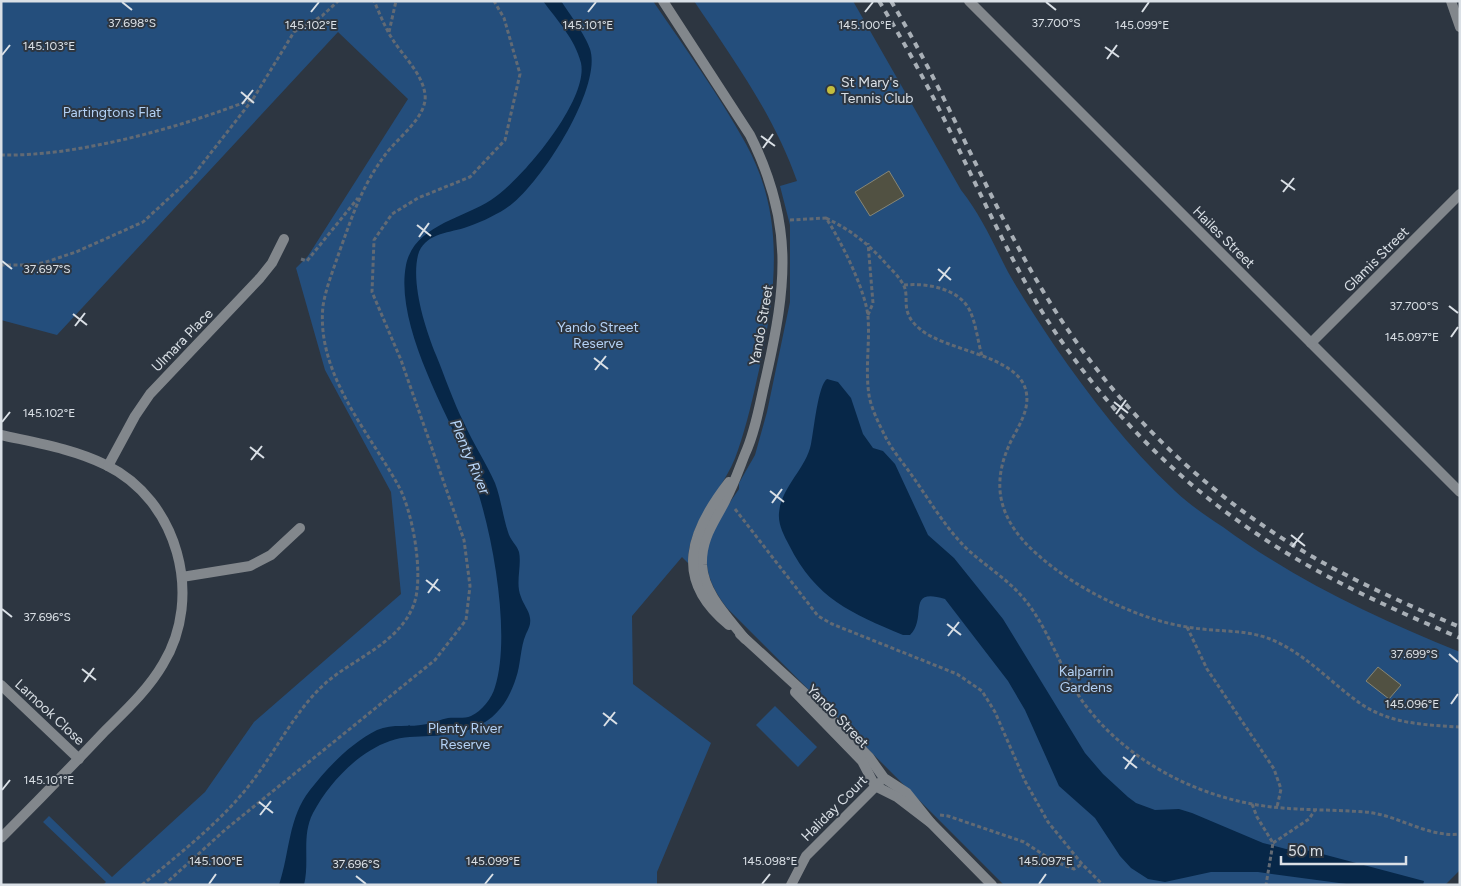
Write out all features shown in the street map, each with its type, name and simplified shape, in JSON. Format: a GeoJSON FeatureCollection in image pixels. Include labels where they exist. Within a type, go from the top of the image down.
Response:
{"type":"FeatureCollection","features":[{"type":"Feature","properties":{"kind":"street","name":"Yando Street"},"geometry":{"type":"LineString","coordinates":[[663,1],[750,135],[762,158],[780,221],[784,272],[782,302],[756,421],[749,446],[726,500],[705,536],[702,550],[704,578],[721,608],[745,639]]}},
{"type":"Feature","properties":{"kind":"street","name":"Hailes Street"},"geometry":{"type":"LineString","coordinates":[[968,1],[1460,492]]}},
{"type":"Feature","properties":{"kind":"street"},"geometry":{"type":"LineString","coordinates":[[1451,1],[1460,27]]}},
{"type":"Feature","properties":{"kind":"street","name":"Glamis Street"},"geometry":{"type":"LineString","coordinates":[[1311,343],[1460,194]]}},
{"type":"Feature","properties":{"kind":"street","name":"Ulmara Place"},"geometry":{"type":"LineString","coordinates":[[108,466],[135,416],[150,394],[260,278],[275,258],[284,239]]}},
{"type":"Feature","properties":{"kind":"street"},"geometry":{"type":"LineString","coordinates":[[1,435],[80,454],[108,466],[131,482],[160,514],[172,537],[182,577],[180,621],[164,662],[142,693],[1,838]]}},
{"type":"Feature","properties":{"kind":"street","name":"Yando Street"},"geometry":{"type":"LineString","coordinates":[[738,471],[716,499],[697,532],[693,564],[699,589],[717,616],[745,639],[813,713],[862,761],[875,786],[897,797],[931,823]]}},
{"type":"Feature","properties":{"kind":"street"},"geometry":{"type":"LineString","coordinates":[[182,577],[250,566],[271,554],[300,528]]}},
{"type":"Feature","properties":{"kind":"street","name":"Yando Street"},"geometry":{"type":"LineString","coordinates":[[770,664],[822,709],[876,764],[884,778],[907,792],[931,823],[992,885]]}},
{"type":"Feature","properties":{"kind":"street","name":"Larnook Close"},"geometry":{"type":"LineString","coordinates":[[1,685],[79,759]]}},
{"type":"Feature","properties":{"kind":"street","name":"Haliday Court"},"geometry":{"type":"LineString","coordinates":[[790,885],[806,856],[884,778]]}},
{"type":"Feature","properties":{"kind":"path"},"geometry":{"type":"LineString","coordinates":[[1,265],[26,265],[46,262],[76,252],[143,222],[192,177],[252,99],[294,32],[322,16],[338,1]]}},
{"type":"Feature","properties":{"kind":"path"},"geometry":{"type":"LineString","coordinates":[[301,259],[307,261],[358,198],[386,153],[418,116],[426,98],[418,76],[389,33],[374,1]]}},
{"type":"Feature","properties":{"kind":"path"},"geometry":{"type":"LineString","coordinates":[[389,33],[396,1]]}},
{"type":"Feature","properties":{"kind":"path"},"geometry":{"type":"LineString","coordinates":[[164,885],[226,829],[435,660],[466,620],[470,586],[464,540],[401,360],[372,292],[372,283],[374,240],[392,214],[418,198],[470,177],[505,140],[520,74],[504,18],[494,1]]}},
{"type":"Feature","properties":{"kind":"path"},"geometry":{"type":"LineString","coordinates":[[1,156],[21,156],[82,148],[161,128],[252,99]]}},
{"type":"Feature","properties":{"kind":"path"},"geometry":{"type":"LineString","coordinates":[[142,885],[228,810],[250,784],[322,686],[391,636],[404,621],[415,600],[417,565],[413,534],[402,494],[344,394],[324,337],[323,310],[326,290],[358,198]]}},
{"type":"Feature","properties":{"kind":"path"},"geometry":{"type":"LineString","coordinates":[[780,221],[826,218],[851,230],[868,243],[904,285],[906,313],[921,330],[982,356],[1009,370],[1022,382],[1026,390],[1026,411],[1005,453],[999,482],[999,496],[1004,510],[1020,537],[1036,554],[1056,569],[1121,606],[1159,621],[1271,640],[1312,664],[1362,704],[1380,714],[1420,724],[1460,727]]}},
{"type":"Feature","properties":{"kind":"path"},"geometry":{"type":"LineString","coordinates":[[826,218],[833,229],[864,298],[868,316],[867,376],[870,398],[886,438],[953,534],[1025,599],[1045,629],[1068,679],[1086,706],[1106,730],[1151,765],[1195,787],[1252,804],[1315,810],[1369,812],[1442,833],[1460,834]]}},
{"type":"Feature","properties":{"kind":"path"},"geometry":{"type":"LineString","coordinates":[[868,243],[873,303],[868,316]]}},
{"type":"Feature","properties":{"kind":"path"},"geometry":{"type":"LineString","coordinates":[[904,285],[922,284],[959,296],[970,310],[982,356]]}},
{"type":"Feature","properties":{"kind":"path"},"geometry":{"type":"LineString","coordinates":[[726,500],[748,522],[808,606],[818,616],[832,624],[957,674],[982,690],[995,712],[1025,781],[1048,822],[1082,864],[1103,885]]}},
{"type":"Feature","properties":{"kind":"path"},"geometry":{"type":"LineString","coordinates":[[1187,627],[1207,669],[1276,774],[1281,789],[1277,807]]}},
{"type":"Feature","properties":{"kind":"path"},"geometry":{"type":"LineString","coordinates":[[1252,804],[1257,817],[1273,843],[1266,884]]}},
{"type":"Feature","properties":{"kind":"path"},"geometry":{"type":"LineString","coordinates":[[1273,843],[1309,819],[1315,810]]}},
{"type":"Feature","properties":{"kind":"path"},"geometry":{"type":"LineString","coordinates":[[931,823],[940,815],[948,816],[1024,842],[1052,861],[1074,869],[1082,864]]}},
{"type":"Feature","properties":{"kind":"green space"},"geometry":{"type":"Polygon","coordinates":[[[1,1],[653,1],[736,126],[759,171],[772,227],[774,255],[770,312],[765,341],[750,410],[738,450],[725,479],[700,518],[690,547],[688,563],[682,557],[632,616],[633,684],[711,743],[657,872],[657,885],[103,885],[106,882],[43,822],[49,816],[112,877],[205,792],[254,722],[401,594],[391,492],[325,370],[296,268],[308,256],[408,99],[338,32],[57,335],[1,320],[1,1]]]}},
{"type":"Feature","properties":{"kind":"green space","name":"Kalparrin Gardens"},"geometry":{"type":"Polygon","coordinates":[[[694,1],[853,1],[961,190],[981,219],[1008,272],[1030,309],[1081,384],[1141,457],[1192,505],[1279,564],[1337,597],[1398,626],[1460,652],[1460,870],[1445,885],[1004,885],[727,608],[716,591],[709,575],[708,547],[719,519],[739,489],[739,483],[755,455],[767,412],[790,302],[790,225],[780,186],[797,181],[788,157],[765,110],[694,1]]]}},
{"type":"Feature","properties":{"kind":"green space"},"geometry":{"type":"Polygon","coordinates":[[[775,706],[817,747],[798,767],[756,725],[775,706]]]}},
{"type":"Feature","properties":{"kind":"water","name":"Plenty River"},"geometry":{"type":"Polygon","coordinates":[[[543,1],[561,1],[581,31],[590,49],[591,66],[587,88],[577,112],[549,160],[534,181],[518,198],[505,209],[485,220],[437,235],[425,243],[418,255],[416,267],[420,306],[432,344],[460,415],[495,483],[509,535],[519,552],[519,592],[530,618],[530,626],[523,645],[518,673],[503,705],[484,723],[460,732],[445,735],[395,739],[378,746],[356,761],[327,791],[309,822],[306,840],[306,876],[304,885],[279,885],[297,812],[310,790],[340,756],[367,735],[383,728],[421,725],[448,718],[471,716],[486,704],[495,687],[500,663],[500,603],[490,538],[474,479],[433,388],[414,337],[407,312],[404,287],[406,265],[418,241],[428,232],[479,207],[504,190],[535,158],[564,118],[575,97],[581,79],[581,63],[578,54],[565,30],[543,1]]]}},
{"type":"Feature","properties":{"kind":"water"},"geometry":{"type":"Polygon","coordinates":[[[827,379],[838,382],[851,398],[863,434],[873,448],[883,451],[895,464],[928,535],[954,558],[1003,619],[1085,753],[1103,774],[1128,797],[1136,803],[1155,810],[1179,809],[1192,813],[1263,843],[1286,849],[1311,851],[1424,881],[1423,885],[1354,885],[1258,872],[1211,872],[1165,882],[1148,879],[1131,868],[1120,856],[1095,818],[1059,786],[1025,710],[1008,681],[945,599],[933,596],[925,597],[919,606],[915,628],[910,635],[903,635],[851,611],[837,602],[811,579],[800,563],[782,530],[779,522],[779,513],[784,495],[808,453],[821,390],[827,379]]]}},
{"type":"Feature","properties":{"kind":"building"},"geometry":{"type":"Polygon","coordinates":[[[889,171],[904,196],[870,216],[855,192],[889,171]]]}},
{"type":"Feature","properties":{"kind":"building"},"geometry":{"type":"Polygon","coordinates":[[[1378,667],[1401,685],[1389,699],[1366,681],[1378,667]]]}},
{"type":"Feature","properties":{"kind":"railway"},"geometry":{"type":"LineString","coordinates":[[879,1],[932,95],[1028,288],[1062,342],[1110,404],[1165,461],[1225,512],[1257,534],[1330,578],[1460,638]]}},
{"type":"Feature","properties":{"kind":"railway"},"geometry":{"type":"LineString","coordinates":[[891,1],[928,68],[1033,274],[1059,317],[1088,358],[1120,397],[1190,469],[1229,501],[1270,530],[1313,557],[1349,576],[1404,603],[1460,627]]}},
{"type":"Feature","properties":{"kind":"place","name":"St Mary's Tennis Club"},"geometry":{"type":"Point","coordinates":[831,90]}},
{"type":"Feature","properties":{"kind":"park label","name":"Partingtons Flat"},"geometry":{"type":"Point","coordinates":[112,112]}},
{"type":"Feature","properties":{"kind":"park label","name":"Yando Street Reserve"},"geometry":{"type":"Point","coordinates":[598,336]}},
{"type":"Feature","properties":{"kind":"park label","name":"Plenty River Reserve"},"geometry":{"type":"Point","coordinates":[465,736]}}]}
